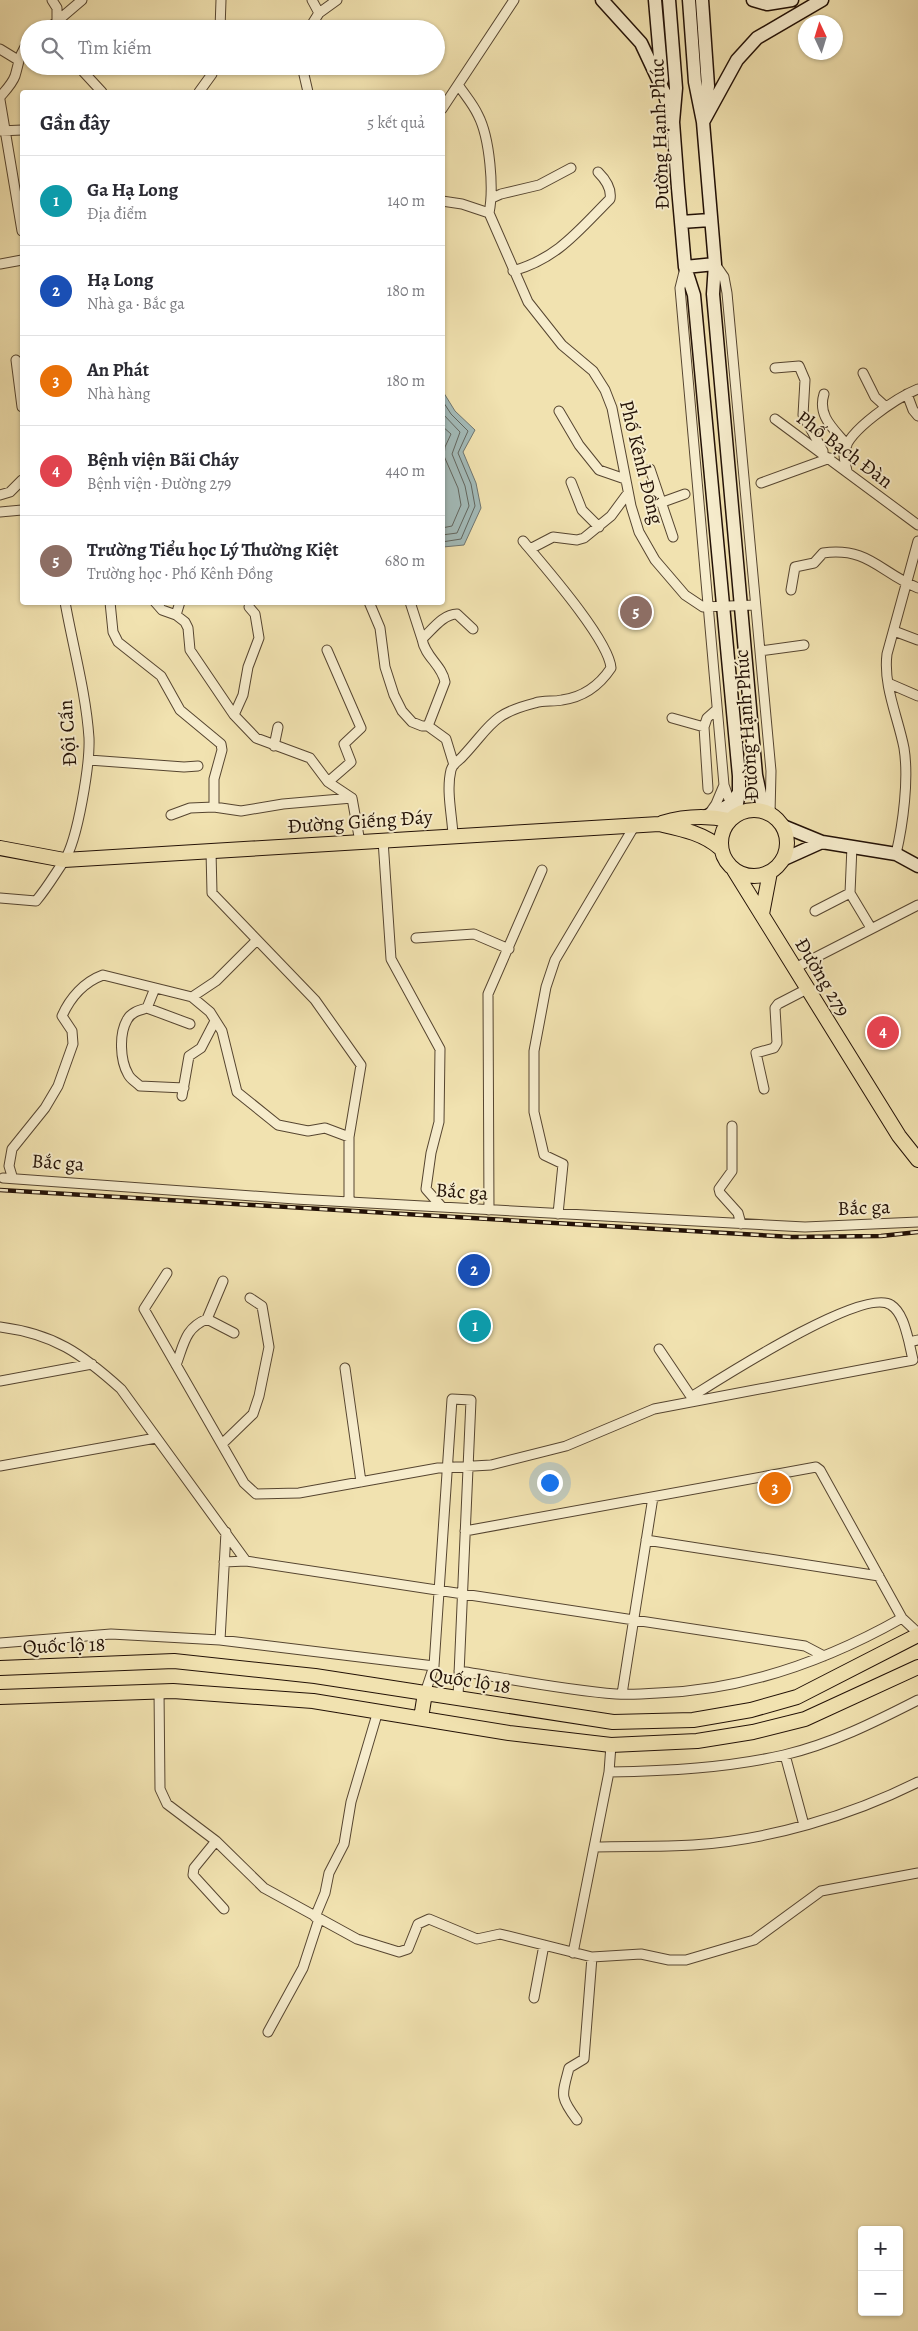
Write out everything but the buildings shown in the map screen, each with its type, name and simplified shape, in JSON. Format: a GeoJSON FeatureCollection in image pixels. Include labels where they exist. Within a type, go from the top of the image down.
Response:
{"type":"FeatureCollection","features":[{"type":"Feature","properties":{"kind":"main road"},"geometry":{"type":"LineString","coordinates":[[602,0],[641,44],[664,92],[673,122]]}},
{"type":"Feature","properties":{"kind":"main road"},"geometry":{"type":"LineString","coordinates":[[655,0],[664,92]]}},
{"type":"Feature","properties":{"kind":"main road","name":"Đường Hạnh Phúc"},"geometry":{"type":"LineString","coordinates":[[669,0],[676,88],[673,122],[685,268],[694,295],[724,608],[739,792],[731,813]]}},
{"type":"Feature","properties":{"kind":"main road","name":"Đường Hạnh Phúc"},"geometry":{"type":"LineString","coordinates":[[689,0],[695,82],[703,122],[714,264],[713,294],[756,775],[762,803],[770,814]]}},
{"type":"Feature","properties":{"kind":"main road"},"geometry":{"type":"LineString","coordinates":[[702,0],[708,86],[703,122]]}},
{"type":"Feature","properties":{"kind":"main road"},"geometry":{"type":"LineString","coordinates":[[754,0],[767,4],[792,0]]}},
{"type":"Feature","properties":{"kind":"main road"},"geometry":{"type":"LineString","coordinates":[[703,122],[737,60],[757,38],[822,0]]}},
{"type":"Feature","properties":{"kind":"main road"},"geometry":{"type":"LineString","coordinates":[[682,222],[710,220]]}},
{"type":"Feature","properties":{"kind":"main road"},"geometry":{"type":"LineString","coordinates":[[685,268],[714,264]]}},
{"type":"Feature","properties":{"kind":"main road"},"geometry":{"type":"LineString","coordinates":[[822,842],[782,860],[770,872],[751,876],[734,870],[723,857],[720,848],[722,833],[731,813],[752,809],[770,814],[783,826],[822,842],[896,854],[918,866]]}},
{"type":"Feature","properties":{"kind":"main road","name":"Đường Giếng Đáy"},"geometry":{"type":"LineString","coordinates":[[0,848],[64,860],[659,824],[675,819],[731,813]]}},
{"type":"Feature","properties":{"kind":"main road","name":"Đường Giếng Đáy"},"geometry":{"type":"LineString","coordinates":[[659,824],[688,831],[710,840],[720,848]]}},
{"type":"Feature","properties":{"kind":"main road"},"geometry":{"type":"LineString","coordinates":[[782,860],[787,843],[783,826]]}},
{"type":"Feature","properties":{"kind":"main road","name":"Đường 279"},"geometry":{"type":"LineString","coordinates":[[734,870],[898,1136],[918,1160]]}},
{"type":"Feature","properties":{"kind":"main road"},"geometry":{"type":"LineString","coordinates":[[762,914],[770,872]]}},
{"type":"Feature","properties":{"kind":"main road","name":"Quốc lộ 18"},"geometry":{"type":"LineString","coordinates":[[0,1668],[174,1661],[315,1676],[614,1722],[693,1720],[751,1710],[797,1697],[918,1634]]}},
{"type":"Feature","properties":{"kind":"main road"},"geometry":{"type":"LineString","coordinates":[[0,1698],[159,1691],[313,1701],[509,1733],[611,1745],[697,1741],[753,1732],[805,1719],[918,1667]]}},
{"type":"Feature","properties":{"kind":"main road"},"geometry":{"type":"LineString","coordinates":[[421,1718],[425,1693]]}},
{"type":"Feature","properties":{"kind":"street"},"geometry":{"type":"LineString","coordinates":[[52,0],[57,8],[57,20]]}},
{"type":"Feature","properties":{"kind":"street"},"geometry":{"type":"LineString","coordinates":[[59,20],[82,0]]}},
{"type":"Feature","properties":{"kind":"street"},"geometry":{"type":"LineString","coordinates":[[220,20],[221,0]]}},
{"type":"Feature","properties":{"kind":"street"},"geometry":{"type":"LineString","coordinates":[[312,0],[319,13]]}},
{"type":"Feature","properties":{"kind":"street"},"geometry":{"type":"LineString","coordinates":[[315,20],[319,13],[337,0]]}},
{"type":"Feature","properties":{"kind":"street"},"geometry":{"type":"LineString","coordinates":[[445,105],[514,0]]}},
{"type":"Feature","properties":{"kind":"street"},"geometry":{"type":"LineString","coordinates":[[0,49],[18,60]]}},
{"type":"Feature","properties":{"kind":"street"},"geometry":{"type":"LineString","coordinates":[[20,54],[14,78],[0,98],[3,131],[20,221]]}},
{"type":"Feature","properties":{"kind":"street"},"geometry":{"type":"LineString","coordinates":[[86,75],[100,90]]}},
{"type":"Feature","properties":{"kind":"street"},"geometry":{"type":"LineString","coordinates":[[200,90],[211,75]]}},
{"type":"Feature","properties":{"kind":"street"},"geometry":{"type":"LineString","coordinates":[[304,75],[308,90]]}},
{"type":"Feature","properties":{"kind":"street"},"geometry":{"type":"LineString","coordinates":[[445,201],[462,204],[489,213],[492,198],[483,129],[475,108],[459,86]]}},
{"type":"Feature","properties":{"kind":"street"},"geometry":{"type":"LineString","coordinates":[[3,131],[20,130]]}},
{"type":"Feature","properties":{"kind":"street"},"geometry":{"type":"LineString","coordinates":[[492,198],[539,185],[570,168]]}},
{"type":"Feature","properties":{"kind":"street"},"geometry":{"type":"LineString","coordinates":[[513,271],[530,266],[566,244],[610,199],[611,195],[606,182],[598,172]]}},
{"type":"Feature","properties":{"kind":"street","name":"Phố Kênh Đồng"},"geometry":{"type":"LineString","coordinates":[[489,213],[528,302],[562,346],[593,370],[605,390],[612,408],[628,493],[639,532],[655,560],[692,602],[708,608]]}},
{"type":"Feature","properties":{"kind":"street"},"geometry":{"type":"LineString","coordinates":[[0,264],[20,260]]}},
{"type":"Feature","properties":{"kind":"street","name":"Đường Hạnh Phúc"},"geometry":{"type":"LineString","coordinates":[[714,264],[724,277],[727,293],[772,771],[770,814]]}},
{"type":"Feature","properties":{"kind":"street","name":"Đường Hạnh Phúc"},"geometry":{"type":"LineString","coordinates":[[685,268],[680,288],[716,710],[724,785],[731,813]]}},
{"type":"Feature","properties":{"kind":"street"},"geometry":{"type":"LineString","coordinates":[[16,360],[20,391]]}},
{"type":"Feature","properties":{"kind":"street"},"geometry":{"type":"LineString","coordinates":[[760,483],[828,457],[803,414],[805,380],[799,366],[775,368]]}},
{"type":"Feature","properties":{"kind":"street"},"geometry":{"type":"LineString","coordinates":[[863,372],[875,397],[886,407]]}},
{"type":"Feature","properties":{"kind":"street"},"geometry":{"type":"LineString","coordinates":[[847,471],[844,452],[847,445],[880,411],[918,389]]}},
{"type":"Feature","properties":{"kind":"street"},"geometry":{"type":"LineString","coordinates":[[824,394],[822,411],[827,421],[847,445]]}},
{"type":"Feature","properties":{"kind":"street"},"geometry":{"type":"LineString","coordinates":[[907,394],[913,410],[918,416]]}},
{"type":"Feature","properties":{"kind":"street"},"geometry":{"type":"LineString","coordinates":[[559,411],[579,445],[600,470],[625,479]]}},
{"type":"Feature","properties":{"kind":"street","name":"Phố Bạch Đàn"},"geometry":{"type":"LineString","coordinates":[[775,419],[918,525]]}},
{"type":"Feature","properties":{"kind":"street"},"geometry":{"type":"LineString","coordinates":[[650,469],[673,537]]}},
{"type":"Feature","properties":{"kind":"street"},"geometry":{"type":"LineString","coordinates":[[0,495],[10,492],[20,482]]}},
{"type":"Feature","properties":{"kind":"street"},"geometry":{"type":"LineString","coordinates":[[570,482],[582,510],[599,527]]}},
{"type":"Feature","properties":{"kind":"street"},"geometry":{"type":"LineString","coordinates":[[530,549],[552,538],[577,540],[584,538],[611,516],[628,493]]}},
{"type":"Feature","properties":{"kind":"street"},"geometry":{"type":"LineString","coordinates":[[660,503],[685,494]]}},
{"type":"Feature","properties":{"kind":"street"},"geometry":{"type":"LineString","coordinates":[[0,512],[20,510]]}},
{"type":"Feature","properties":{"kind":"street"},"geometry":{"type":"LineString","coordinates":[[896,854],[901,821],[905,759],[885,672],[918,540]]}},
{"type":"Feature","properties":{"kind":"street"},"geometry":{"type":"LineString","coordinates":[[454,765],[480,734],[501,715],[537,702],[580,696],[595,688],[611,668],[610,659],[600,638],[523,541]]}},
{"type":"Feature","properties":{"kind":"street"},"geometry":{"type":"LineString","coordinates":[[791,590],[794,567],[814,563],[822,552],[839,551],[863,555],[906,583],[918,588]]}},
{"type":"Feature","properties":{"kind":"street","name":"Đội Cấn"},"geometry":{"type":"LineString","coordinates":[[0,898],[36,901],[64,860],[72,842],[89,760],[89,737],[66,605]]}},
{"type":"Feature","properties":{"kind":"street"},"geometry":{"type":"LineString","coordinates":[[110,605],[113,632],[118,642],[161,676],[180,710],[221,744],[222,750],[214,779],[214,807]]}},
{"type":"Feature","properties":{"kind":"street"},"geometry":{"type":"LineString","coordinates":[[158,605],[162,610],[176,615],[188,628],[190,650],[234,715],[256,738],[310,758],[328,782],[352,798],[360,842]]}},
{"type":"Feature","properties":{"kind":"street"},"geometry":{"type":"LineString","coordinates":[[176,615],[179,605]]}},
{"type":"Feature","properties":{"kind":"street"},"geometry":{"type":"LineString","coordinates":[[370,605],[380,628],[385,667],[394,695],[402,711],[412,722],[428,726],[446,739],[454,765],[450,789],[453,835]]}},
{"type":"Feature","properties":{"kind":"street"},"geometry":{"type":"LineString","coordinates":[[411,605],[424,650],[443,674],[445,682],[428,726]]}},
{"type":"Feature","properties":{"kind":"street"},"geometry":{"type":"LineString","coordinates":[[708,608],[755,605]]}},
{"type":"Feature","properties":{"kind":"street"},"geometry":{"type":"LineString","coordinates":[[234,715],[243,695],[250,659],[259,638],[255,614],[248,607]]}},
{"type":"Feature","properties":{"kind":"street"},"geometry":{"type":"LineString","coordinates":[[422,639],[442,620],[453,613],[457,614],[473,629]]}},
{"type":"Feature","properties":{"kind":"street"},"geometry":{"type":"LineString","coordinates":[[894,631],[918,640]]}},
{"type":"Feature","properties":{"kind":"street"},"geometry":{"type":"LineString","coordinates":[[760,651],[804,645]]}},
{"type":"Feature","properties":{"kind":"street"},"geometry":{"type":"LineString","coordinates":[[327,650],[361,728],[344,744],[351,762],[328,782]]}},
{"type":"Feature","properties":{"kind":"street"},"geometry":{"type":"LineString","coordinates":[[888,683],[918,696]]}},
{"type":"Feature","properties":{"kind":"street"},"geometry":{"type":"LineString","coordinates":[[708,789],[704,727],[707,718],[716,710]]}},
{"type":"Feature","properties":{"kind":"street"},"geometry":{"type":"LineString","coordinates":[[672,718],[704,727]]}},
{"type":"Feature","properties":{"kind":"street"},"geometry":{"type":"LineString","coordinates":[[274,746],[278,727]]}},
{"type":"Feature","properties":{"kind":"street"},"geometry":{"type":"LineString","coordinates":[[89,760],[184,767],[198,766]]}},
{"type":"Feature","properties":{"kind":"street","name":"Đường Hạnh Phúc"},"geometry":{"type":"LineString","coordinates":[[708,816],[716,804],[724,785]]}},
{"type":"Feature","properties":{"kind":"street"},"geometry":{"type":"LineString","coordinates":[[171,815],[190,808],[214,807],[242,811],[283,804],[352,798]]}},
{"type":"Feature","properties":{"kind":"street"},"geometry":{"type":"LineString","coordinates":[[558,1214],[563,1164],[544,1155],[534,1112],[534,1051],[537,1026],[555,960],[635,825]]}},
{"type":"Feature","properties":{"kind":"street"},"geometry":{"type":"LineString","coordinates":[[383,840],[391,959],[440,1049],[439,1122],[431,1153],[426,1189],[441,1206]]}},
{"type":"Feature","properties":{"kind":"street"},"geometry":{"type":"LineString","coordinates":[[852,846],[850,894],[871,928]]}},
{"type":"Feature","properties":{"kind":"street"},"geometry":{"type":"LineString","coordinates":[[211,851],[212,894],[315,1000],[360,1065],[349,1137],[349,1202]]}},
{"type":"Feature","properties":{"kind":"street"},"geometry":{"type":"LineString","coordinates":[[489,1210],[488,994],[490,985],[508,949],[542,870]]}},
{"type":"Feature","properties":{"kind":"street"},"geometry":{"type":"LineString","coordinates":[[815,911],[850,894]]}},
{"type":"Feature","properties":{"kind":"street"},"geometry":{"type":"LineString","coordinates":[[795,968],[918,905]]}},
{"type":"Feature","properties":{"kind":"street"},"geometry":{"type":"LineString","coordinates":[[416,938],[474,934],[508,949]]}},
{"type":"Feature","properties":{"kind":"street"},"geometry":{"type":"LineString","coordinates":[[192,997],[216,982],[256,941]]}},
{"type":"Feature","properties":{"kind":"street","name":"Bắc ga"},"geometry":{"type":"LineString","coordinates":[[155,988],[103,975],[92,980],[68,1002],[62,1016],[72,1031],[72,1044],[58,1086],[45,1108],[12,1149],[8,1177],[349,1202],[741,1224],[805,1227],[918,1222]]}},
{"type":"Feature","properties":{"kind":"street"},"geometry":{"type":"LineString","coordinates":[[147,1008],[155,988],[192,997],[210,1012],[222,1031],[237,1092],[264,1116],[278,1125],[308,1131],[325,1128],[349,1137]]}},
{"type":"Feature","properties":{"kind":"street"},"geometry":{"type":"LineString","coordinates":[[764,1089],[756,1053],[774,1048],[777,1043],[775,1008],[778,1004],[807,990]]}},
{"type":"Feature","properties":{"kind":"street"},"geometry":{"type":"LineString","coordinates":[[190,1024],[147,1008],[135,1012],[127,1020],[121,1048],[128,1075],[140,1086],[183,1092],[186,1063],[189,1056],[201,1048],[216,1021]]}},
{"type":"Feature","properties":{"kind":"street"},"geometry":{"type":"LineString","coordinates":[[732,1126],[732,1171],[719,1189],[720,1193],[738,1212],[741,1224]]}},
{"type":"Feature","properties":{"kind":"street"},"geometry":{"type":"LineString","coordinates":[[167,1273],[144,1310],[244,1483],[256,1494],[299,1494],[448,1468],[491,1465],[566,1446],[654,1409],[693,1399],[916,1360],[914,1341],[902,1319],[891,1305],[881,1302],[832,1316],[802,1330],[693,1399]]}},
{"type":"Feature","properties":{"kind":"street"},"geometry":{"type":"LineString","coordinates":[[176,1365],[192,1327],[207,1319],[223,1282]]}},
{"type":"Feature","properties":{"kind":"street"},"geometry":{"type":"LineString","coordinates":[[222,1444],[253,1414],[260,1396],[269,1348],[262,1306],[250,1298]]}},
{"type":"Feature","properties":{"kind":"street"},"geometry":{"type":"LineString","coordinates":[[207,1319],[234,1333]]}},
{"type":"Feature","properties":{"kind":"street"},"geometry":{"type":"LineString","coordinates":[[0,1327],[24,1330],[58,1341],[92,1364],[121,1389],[246,1561]]}},
{"type":"Feature","properties":{"kind":"street"},"geometry":{"type":"LineString","coordinates":[[660,1349],[693,1399]]}},
{"type":"Feature","properties":{"kind":"street"},"geometry":{"type":"LineString","coordinates":[[0,1380],[92,1364]]}},
{"type":"Feature","properties":{"kind":"street"},"geometry":{"type":"LineString","coordinates":[[345,1368],[361,1482]]}},
{"type":"Feature","properties":{"kind":"street"},"geometry":{"type":"LineString","coordinates":[[425,1693],[434,1666],[452,1400],[471,1400],[458,1697]]}},
{"type":"Feature","properties":{"kind":"street"},"geometry":{"type":"LineString","coordinates":[[0,1466],[156,1438]]}},
{"type":"Feature","properties":{"kind":"street"},"geometry":{"type":"LineString","coordinates":[[465,1531],[816,1466],[820,1470],[902,1618],[918,1634]]}},
{"type":"Feature","properties":{"kind":"street"},"geometry":{"type":"LineString","coordinates":[[622,1694],[653,1497]]}},
{"type":"Feature","properties":{"kind":"street"},"geometry":{"type":"LineString","coordinates":[[220,1640],[226,1532]]}},
{"type":"Feature","properties":{"kind":"street"},"geometry":{"type":"LineString","coordinates":[[646,1540],[879,1576]]}},
{"type":"Feature","properties":{"kind":"street"},"geometry":{"type":"LineString","coordinates":[[224,1562],[246,1561],[439,1592],[805,1646],[824,1656]]}},
{"type":"Feature","properties":{"kind":"street"},"geometry":{"type":"LineString","coordinates":[[459,1671],[622,1694],[693,1692],[764,1678],[824,1656],[902,1618]]}},
{"type":"Feature","properties":{"kind":"street"},"geometry":{"type":"LineString","coordinates":[[0,1643],[111,1634],[220,1640],[434,1666]]}},
{"type":"Feature","properties":{"kind":"street"},"geometry":{"type":"LineString","coordinates":[[159,1691],[161,1795],[167,1804],[216,1841],[264,1888],[357,1939],[399,1952],[408,1949],[418,1924],[429,1920],[477,1939],[500,1934],[592,1957],[641,1954],[668,1960],[686,1960],[754,1940],[822,1891],[918,1873]]}},
{"type":"Feature","properties":{"kind":"street"},"geometry":{"type":"LineString","coordinates":[[609,1772],[678,1771],[712,1768],[785,1755],[871,1725],[918,1700]]}},
{"type":"Feature","properties":{"kind":"street"},"geometry":{"type":"LineString","coordinates":[[268,2032],[298,1979],[325,1893],[328,1873],[344,1844],[351,1802],[378,1711]]}},
{"type":"Feature","properties":{"kind":"street"},"geometry":{"type":"LineString","coordinates":[[573,1953],[609,1772],[611,1745]]}},
{"type":"Feature","properties":{"kind":"street"},"geometry":{"type":"LineString","coordinates":[[785,1755],[804,1825]]}},
{"type":"Feature","properties":{"kind":"street"},"geometry":{"type":"LineString","coordinates":[[594,1847],[694,1845],[747,1838],[804,1825],[865,1805],[918,1782]]}},
{"type":"Feature","properties":{"kind":"street"},"geometry":{"type":"LineString","coordinates":[[216,1841],[194,1868],[193,1875],[224,1909]]}},
{"type":"Feature","properties":{"kind":"street"},"geometry":{"type":"LineString","coordinates":[[534,1998],[544,1945]]}},
{"type":"Feature","properties":{"kind":"street"},"geometry":{"type":"LineString","coordinates":[[577,2120],[565,2104],[562,2095],[568,2068],[584,2059],[592,1957]]}},
{"type":"Feature","properties":{"kind":"water"},"geometry":{"type":"Polygon","coordinates":[[[445,395],[455,411],[475,430],[463,452],[476,483],[481,508],[464,545],[445,547],[445,395]]]}},
{"type":"Feature","properties":{"kind":"railway"},"geometry":{"type":"LineString","coordinates":[[0,1190],[792,1237],[881,1236],[918,1232]]}},
{"type":"Feature","properties":{"kind":"place","name":"Trường Tiểu học Lý Thường Kiệt"},"geometry":{"type":"Point","coordinates":[636,612]}},
{"type":"Feature","properties":{"kind":"place","name":"Bệnh viện Bãi Cháy"},"geometry":{"type":"Point","coordinates":[883,1032]}},
{"type":"Feature","properties":{"kind":"place","name":"Hạ Long"},"geometry":{"type":"Point","coordinates":[474,1270]}},
{"type":"Feature","properties":{"kind":"place","name":"Ga Hạ Long"},"geometry":{"type":"Point","coordinates":[475,1326]}},
{"type":"Feature","properties":{"kind":"place","name":"An Phát"},"geometry":{"type":"Point","coordinates":[775,1488]}}]}
